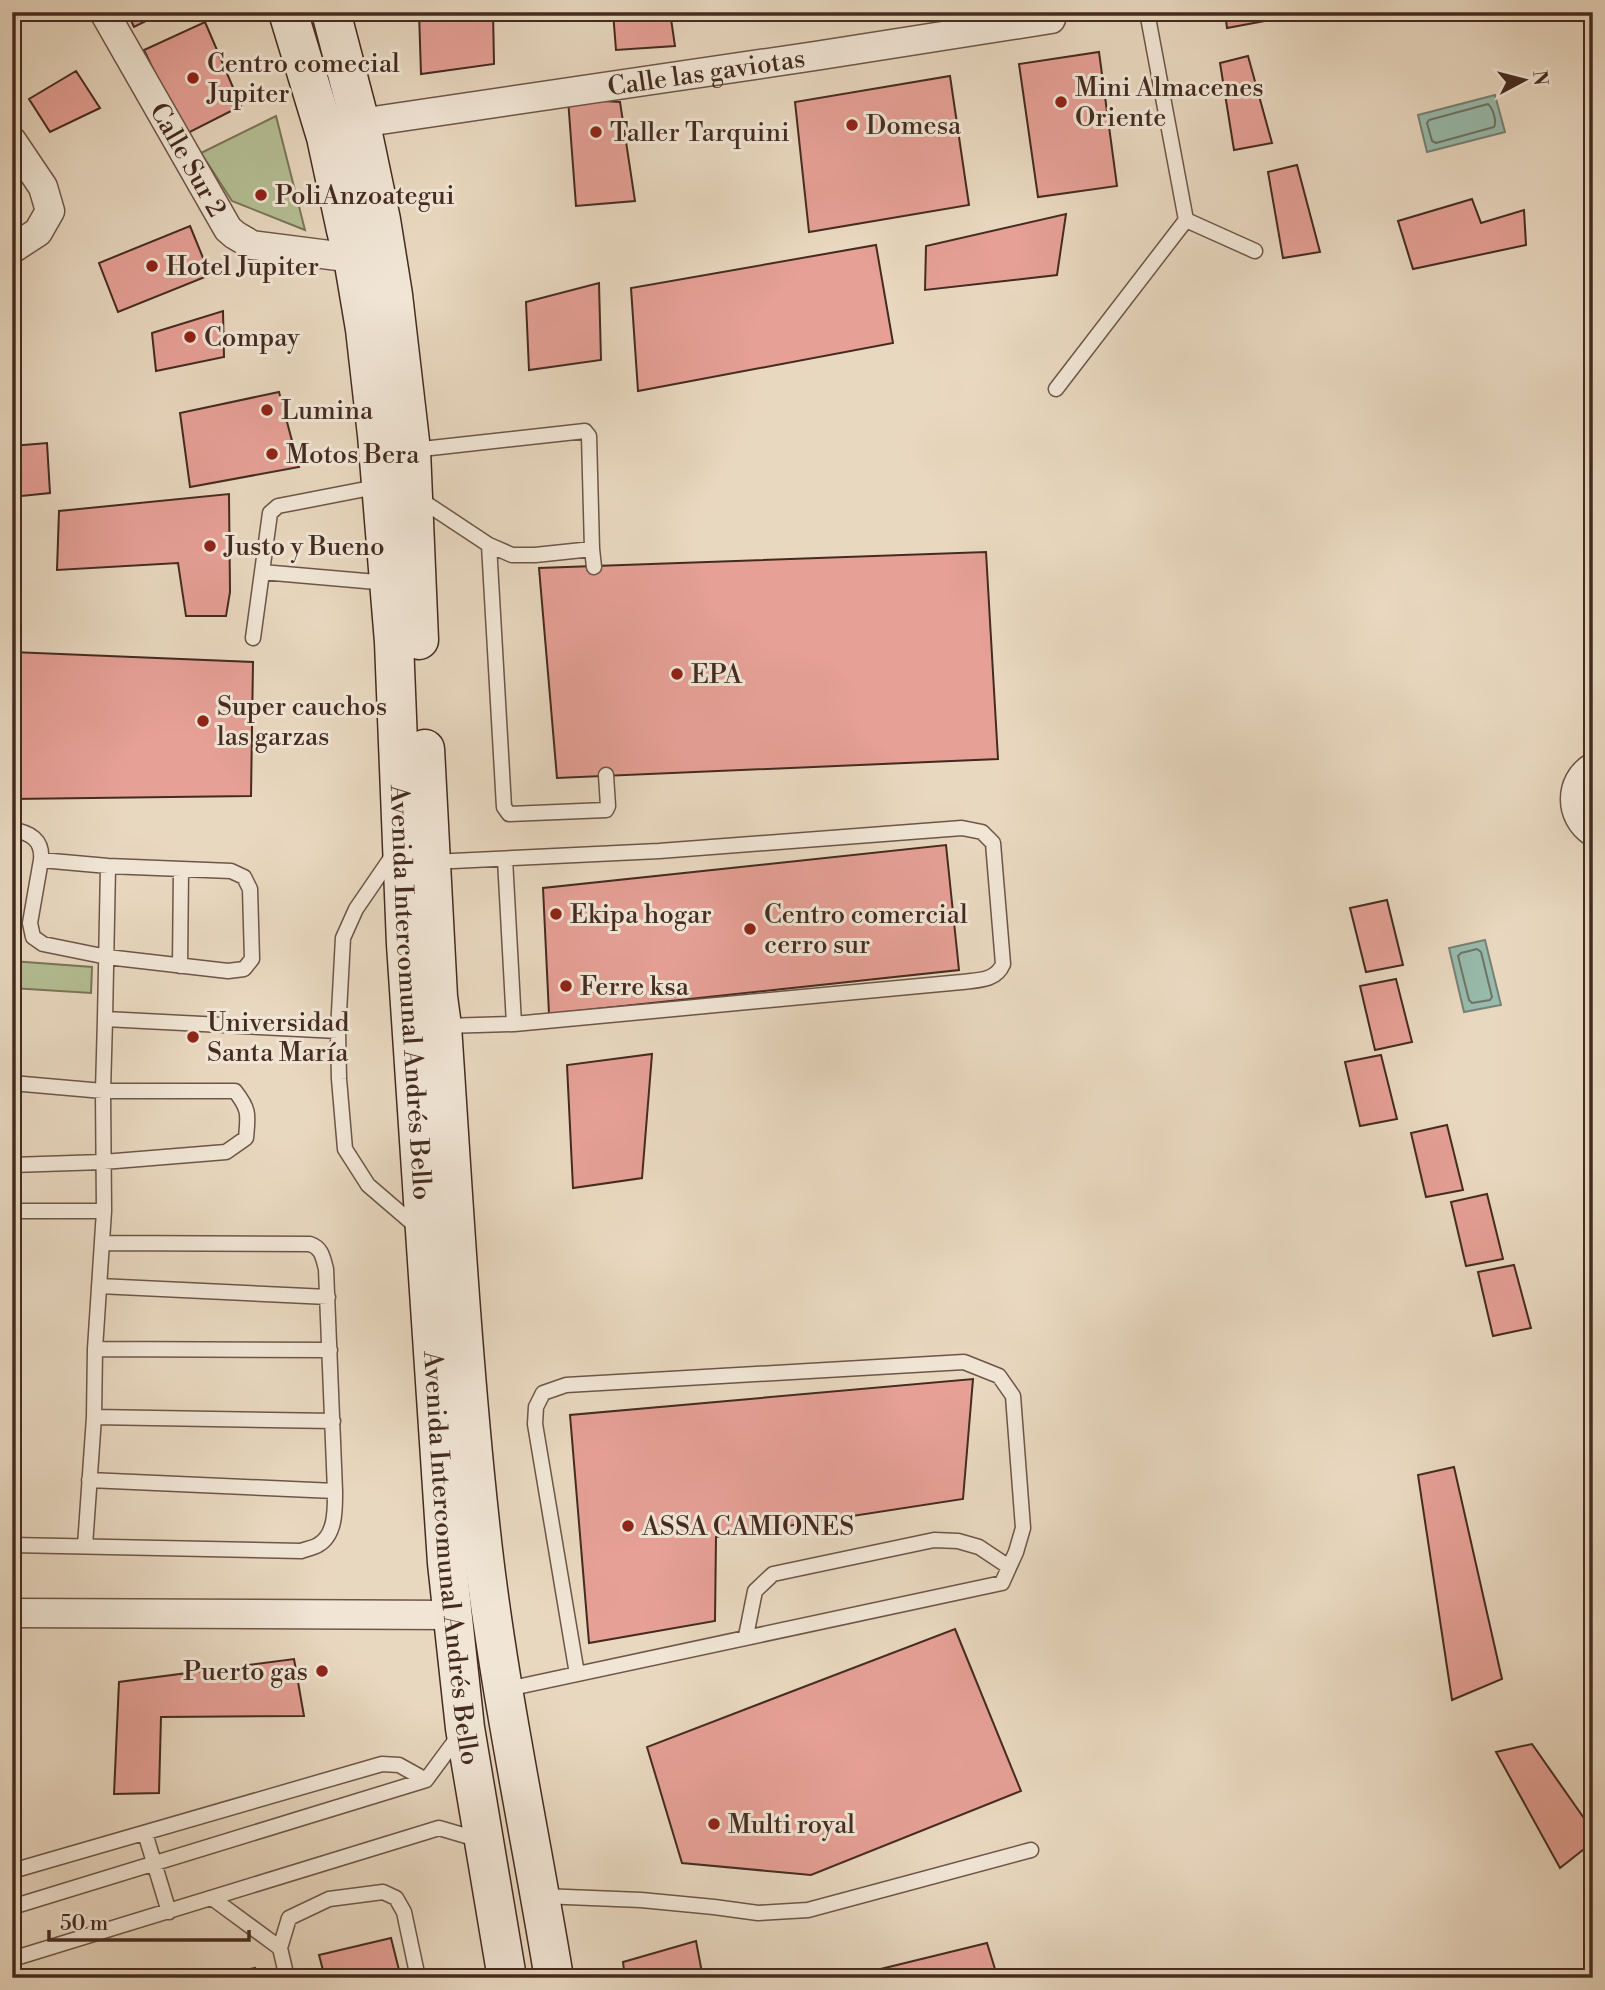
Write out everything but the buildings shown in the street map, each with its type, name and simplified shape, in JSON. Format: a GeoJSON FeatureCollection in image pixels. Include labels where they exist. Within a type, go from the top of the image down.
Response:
{"type":"FeatureCollection","features":[{"type":"Feature","properties":{"kind":"main road","name":"Avenida Intercomunal Andrés Bello"},"geometry":{"type":"LineString","coordinates":[[289,12],[326,137],[354,258],[365,329],[398,490],[416,853],[406,944],[451,1615],[465,1728],[507,1978]]}},
{"type":"Feature","properties":{"kind":"main road","name":"Avenida Intercomunal Andrés Bello"},"geometry":{"type":"LineString","coordinates":[[331,12],[360,123],[381,220],[401,358],[411,450],[398,490],[390,583],[394,642],[416,853],[442,1026],[456,1246],[480,1523],[502,1690],[554,1978]]}},
{"type":"Feature","properties":{"kind":"street","name":"Calle Sur 2"},"geometry":{"type":"LineString","coordinates":[[104,12],[228,229],[253,245],[354,258]]}},
{"type":"Feature","properties":{"kind":"street","name":"Calle las gaviotas"},"geometry":{"type":"LineString","coordinates":[[360,123],[1051,19]]}},
{"type":"Feature","properties":{"kind":"street"},"geometry":{"type":"LineString","coordinates":[[12,141],[43,187],[50,211],[38,232],[12,249]]}},
{"type":"Feature","properties":{"kind":"street"},"geometry":{"type":"LineString","coordinates":[[1593,767],[1579,780],[1574,805],[1579,818],[1593,832]]}},
{"type":"Feature","properties":{"kind":"street"},"geometry":{"type":"LineString","coordinates":[[12,1613],[451,1615]]}},
{"type":"Feature","properties":{"kind":"lane"},"geometry":{"type":"LineString","coordinates":[[1056,389],[1186,220],[1147,12]]}},
{"type":"Feature","properties":{"kind":"lane"},"geometry":{"type":"LineString","coordinates":[[1186,220],[1255,251]]}},
{"type":"Feature","properties":{"kind":"lane"},"geometry":{"type":"LineString","coordinates":[[411,450],[585,431],[589,436],[594,566]]}},
{"type":"Feature","properties":{"kind":"lane"},"geometry":{"type":"LineString","coordinates":[[253,638],[270,513],[278,506],[398,490],[488,545],[512,555],[592,549]]}},
{"type":"Feature","properties":{"kind":"lane"},"geometry":{"type":"LineString","coordinates":[[488,545],[504,807],[509,814],[606,810],[606,775]]}},
{"type":"Feature","properties":{"kind":"lane"},"geometry":{"type":"LineString","coordinates":[[262,572],[390,583]]}},
{"type":"Feature","properties":{"kind":"lane"},"geometry":{"type":"LineString","coordinates":[[425,1234],[368,1185],[345,1149],[339,1079],[338,1031],[343,938],[356,909],[416,853],[505,859],[659,851],[962,828],[982,832],[993,843],[1003,964],[1001,971],[992,978],[514,1024],[442,1026]]}},
{"type":"Feature","properties":{"kind":"lane"},"geometry":{"type":"LineString","coordinates":[[12,830],[31,835],[39,842],[42,853],[30,923],[33,937],[43,944],[107,957],[228,971],[244,969],[252,959],[250,889],[244,877],[231,871],[108,866],[41,860]]}},
{"type":"Feature","properties":{"kind":"lane"},"geometry":{"type":"LineString","coordinates":[[505,859],[514,1024]]}},
{"type":"Feature","properties":{"kind":"lane"},"geometry":{"type":"LineString","coordinates":[[85,1546],[104,1210],[103,1091],[108,866]]}},
{"type":"Feature","properties":{"kind":"lane"},"geometry":{"type":"LineString","coordinates":[[180,966],[181,869]]}},
{"type":"Feature","properties":{"kind":"lane"},"geometry":{"type":"LineString","coordinates":[[105,1019],[338,1031]]}},
{"type":"Feature","properties":{"kind":"lane"},"geometry":{"type":"LineString","coordinates":[[12,1083],[103,1091],[235,1091],[246,1105],[248,1119],[246,1138],[226,1152],[103,1162],[12,1165]]}},
{"type":"Feature","properties":{"kind":"lane"},"geometry":{"type":"LineString","coordinates":[[12,1211],[104,1210]]}},
{"type":"Feature","properties":{"kind":"lane"},"geometry":{"type":"LineString","coordinates":[[12,1545],[301,1551],[319,1545],[330,1532],[335,1512],[335,1490],[328,1297],[326,1269],[321,1252],[310,1244],[102,1243]]}},
{"type":"Feature","properties":{"kind":"lane"},"geometry":{"type":"LineString","coordinates":[[99,1286],[328,1297]]}},
{"type":"Feature","properties":{"kind":"lane"},"geometry":{"type":"LineString","coordinates":[[95,1349],[330,1350]]}},
{"type":"Feature","properties":{"kind":"lane"},"geometry":{"type":"LineString","coordinates":[[502,1690],[577,1674],[746,1636],[1002,1583],[1023,1528],[1013,1396],[999,1376],[964,1362],[566,1385],[543,1393],[536,1407],[535,1424],[577,1674]]}},
{"type":"Feature","properties":{"kind":"lane"},"geometry":{"type":"LineString","coordinates":[[94,1418],[332,1421]]}},
{"type":"Feature","properties":{"kind":"lane"},"geometry":{"type":"LineString","coordinates":[[89,1480],[335,1490]]}},
{"type":"Feature","properties":{"kind":"lane"},"geometry":{"type":"LineString","coordinates":[[746,1636],[755,1591],[773,1574],[934,1541],[958,1541],[979,1547],[1009,1567]]}},
{"type":"Feature","properties":{"kind":"lane"},"geometry":{"type":"LineString","coordinates":[[12,1907],[426,1780],[465,1728]]}},
{"type":"Feature","properties":{"kind":"lane"},"geometry":{"type":"LineString","coordinates":[[12,1871],[382,1764],[399,1765],[426,1780]]}},
{"type":"Feature","properties":{"kind":"lane"},"geometry":{"type":"LineString","coordinates":[[12,1959],[439,1828],[483,1841]]}},
{"type":"Feature","properties":{"kind":"lane"},"geometry":{"type":"LineString","coordinates":[[145,1833],[169,1912]]}},
{"type":"Feature","properties":{"kind":"lane"},"geometry":{"type":"LineString","coordinates":[[541,1895],[641,1900],[758,1913],[808,1910],[1031,1850]]}},
{"type":"Feature","properties":{"kind":"lane"},"geometry":{"type":"LineString","coordinates":[[287,1978],[280,1948],[289,1918],[329,1899],[383,1892],[396,1898],[404,1912],[418,1978]]}},
{"type":"Feature","properties":{"kind":"lane"},"geometry":{"type":"LineString","coordinates":[[212,1898],[280,1948]]}},
{"type":"Feature","properties":{"kind":"shaded area"},"geometry":{"type":"Polygon","coordinates":[[[276,116],[305,230],[232,201],[201,153],[276,116]]]}},
{"type":"Feature","properties":{"kind":"shaded area"},"geometry":{"type":"Polygon","coordinates":[[[12,961],[92,967],[91,993],[12,988],[12,961]]]}},
{"type":"Feature","properties":{"kind":"water"},"geometry":{"type":"Polygon","coordinates":[[[1495,95],[1505,132],[1427,152],[1418,115],[1495,95]]]}},
{"type":"Feature","properties":{"kind":"water"},"geometry":{"type":"Polygon","coordinates":[[[1485,940],[1501,1005],[1464,1012],[1449,948],[1485,940]]]}},
{"type":"Feature","properties":{"kind":"place","name":"Centro comecial Jupiter"},"geometry":{"type":"Point","coordinates":[193,78]}},
{"type":"Feature","properties":{"kind":"place","name":"Mini Almacenes Oriente"},"geometry":{"type":"Point","coordinates":[1061,102]}},
{"type":"Feature","properties":{"kind":"place","name":"Domesa"},"geometry":{"type":"Point","coordinates":[852,125]}},
{"type":"Feature","properties":{"kind":"place","name":"Taller Tarquini"},"geometry":{"type":"Point","coordinates":[596,132]}},
{"type":"Feature","properties":{"kind":"place","name":"PoliAnzoategui"},"geometry":{"type":"Point","coordinates":[261,195]}},
{"type":"Feature","properties":{"kind":"place","name":"Hotel Jupiter"},"geometry":{"type":"Point","coordinates":[152,266]}},
{"type":"Feature","properties":{"kind":"place","name":"Compay"},"geometry":{"type":"Point","coordinates":[190,337]}},
{"type":"Feature","properties":{"kind":"place","name":"Lumina"},"geometry":{"type":"Point","coordinates":[267,410]}},
{"type":"Feature","properties":{"kind":"place","name":"Motos Bera"},"geometry":{"type":"Point","coordinates":[272,454]}},
{"type":"Feature","properties":{"kind":"place","name":"Justo y Bueno"},"geometry":{"type":"Point","coordinates":[210,546]}},
{"type":"Feature","properties":{"kind":"place","name":"EPA"},"geometry":{"type":"Point","coordinates":[677,674]}},
{"type":"Feature","properties":{"kind":"place","name":"Super cauchos las garzas"},"geometry":{"type":"Point","coordinates":[203,721]}},
{"type":"Feature","properties":{"kind":"place","name":"Ekipa hogar"},"geometry":{"type":"Point","coordinates":[556,914]}},
{"type":"Feature","properties":{"kind":"place","name":"Centro comercial cerro sur"},"geometry":{"type":"Point","coordinates":[750,929]}},
{"type":"Feature","properties":{"kind":"place","name":"Ferre ksa"},"geometry":{"type":"Point","coordinates":[566,986]}},
{"type":"Feature","properties":{"kind":"place","name":"Universidad Santa María"},"geometry":{"type":"Point","coordinates":[193,1037]}},
{"type":"Feature","properties":{"kind":"place","name":"ASSA CAMIONES"},"geometry":{"type":"Point","coordinates":[628,1526]}},
{"type":"Feature","properties":{"kind":"place","name":"Puerto gas"},"geometry":{"type":"Point","coordinates":[322,1671]}},
{"type":"Feature","properties":{"kind":"place","name":"Multi royal"},"geometry":{"type":"Point","coordinates":[714,1824]}}]}
